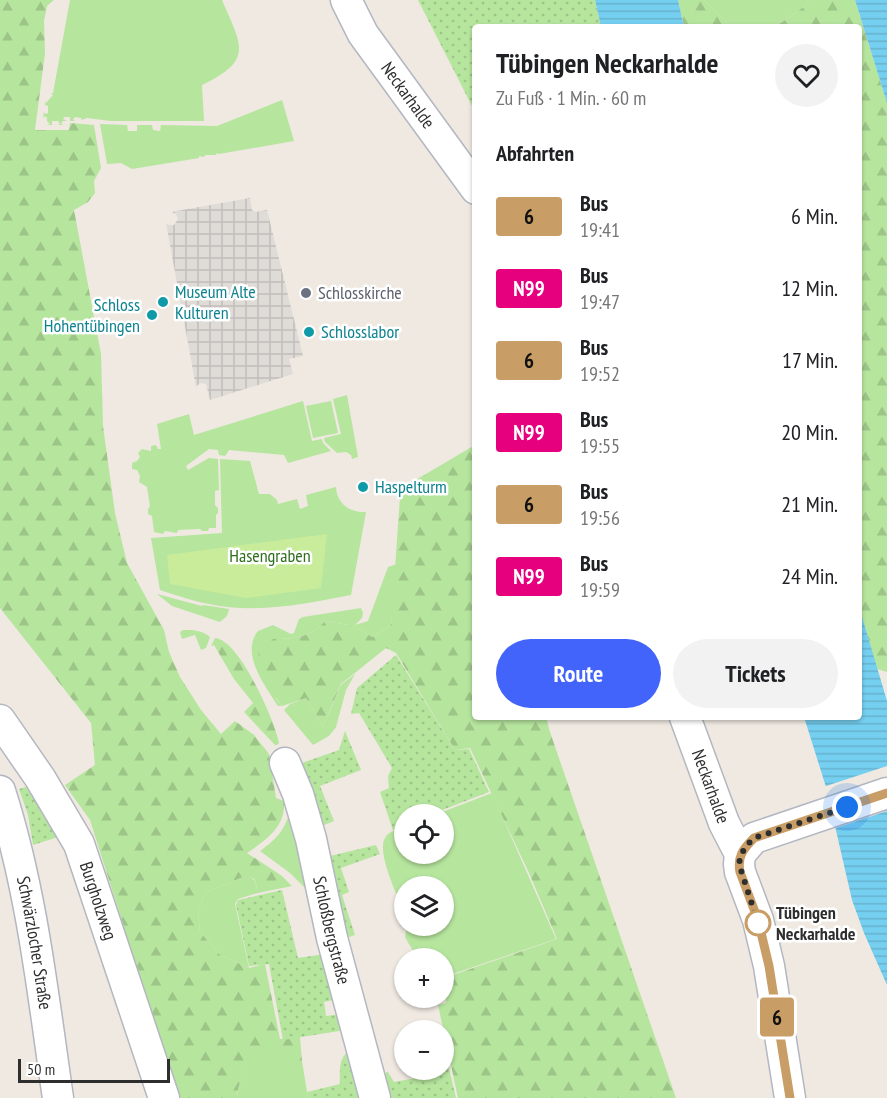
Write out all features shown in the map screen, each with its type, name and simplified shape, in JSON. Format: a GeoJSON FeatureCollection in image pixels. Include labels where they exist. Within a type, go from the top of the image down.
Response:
{"type":"FeatureCollection","features":[{"type":"Feature","properties":{"kind":"street","name":"Neckarhalde"},"geometry":{"type":"LineString","coordinates":[[346,0],[363,34],[472,184]]}},
{"type":"Feature","properties":{"kind":"street","name":"Burgholzweg"},"geometry":{"type":"LineString","coordinates":[[0,720],[40,778],[79,844],[164,1098]]}},
{"type":"Feature","properties":{"kind":"street","name":"Neckarhalde"},"geometry":{"type":"LineString","coordinates":[[686,720],[724,823],[747,846],[739,864],[740,872],[758,920],[769,966],[790,1098]]}},
{"type":"Feature","properties":{"kind":"street","name":"Schloßbergstraße"},"geometry":{"type":"LineString","coordinates":[[285,763],[298,794],[311,839],[332,938],[375,1098]]}},
{"type":"Feature","properties":{"kind":"street","name":"Schwärzlocher Straße"},"geometry":{"type":"LineString","coordinates":[[0,791],[26,886],[44,989],[58,1098]]}},
{"type":"Feature","properties":{"kind":"street"},"geometry":{"type":"LineString","coordinates":[[747,846],[887,793]]}},
{"type":"Feature","properties":{"kind":"green space"},"geometry":{"type":"Polygon","coordinates":[[[0,0],[54,0],[47,6],[44,21],[45,53],[35,130],[69,130],[70,123],[94,125],[101,168],[94,181],[95,193],[88,202],[74,210],[101,354],[103,426],[115,513],[127,563],[164,630],[169,652],[180,677],[201,710],[221,734],[235,721],[254,735],[269,754],[276,798],[284,801],[282,818],[278,825],[268,838],[247,853],[282,876],[292,886],[258,893],[255,880],[243,877],[205,893],[198,911],[200,932],[220,955],[249,968],[265,964],[280,1039],[300,1037],[302,1061],[283,1061],[277,1056],[274,1043],[244,1074],[237,1098],[178,1098],[90,820],[65,785],[95,765],[91,723],[0,608],[0,0]]]}},
{"type":"Feature","properties":{"kind":"green space"},"geometry":{"type":"Polygon","coordinates":[[[70,0],[222,0],[238,40],[239,50],[237,59],[230,68],[202,85],[204,121],[111,121],[87,118],[82,120],[75,117],[73,120],[75,121],[70,121],[70,117],[64,117],[63,119],[67,121],[61,123],[63,125],[58,125],[60,124],[58,121],[52,121],[52,125],[47,125],[50,124],[47,118],[45,116],[43,118],[44,112],[48,113],[45,101],[46,103],[53,95],[51,93],[53,93],[70,0]]]}},
{"type":"Feature","properties":{"kind":"green space"},"geometry":{"type":"Polygon","coordinates":[[[418,0],[595,0],[600,24],[472,24],[472,106],[418,0]]]}},
{"type":"Feature","properties":{"kind":"green space"},"geometry":{"type":"Polygon","coordinates":[[[678,0],[704,0],[729,24],[683,24],[678,0]]]}},
{"type":"Feature","properties":{"kind":"green space"},"geometry":{"type":"Polygon","coordinates":[[[704,0],[809,0],[805,6],[779,24],[729,24],[704,0]]]}},
{"type":"Feature","properties":{"kind":"green space"},"geometry":{"type":"Polygon","coordinates":[[[809,0],[855,0],[887,103],[887,672],[877,669],[862,617],[862,24],[779,24],[805,6],[809,0]]]}},
{"type":"Feature","properties":{"kind":"green space"},"geometry":{"type":"Polygon","coordinates":[[[282,100],[294,141],[132,169],[121,163],[107,164],[100,124],[127,125],[128,131],[137,131],[137,125],[152,125],[153,130],[160,131],[161,125],[217,126],[282,100]]]}},
{"type":"Feature","properties":{"kind":"green space"},"geometry":{"type":"Polygon","coordinates":[[[347,395],[358,457],[352,459],[351,455],[346,452],[337,453],[325,442],[324,438],[341,434],[333,399],[347,395]]]}},
{"type":"Feature","properties":{"kind":"green space"},"geometry":{"type":"Polygon","coordinates":[[[303,401],[312,441],[322,439],[331,451],[288,463],[284,455],[229,450],[225,456],[219,455],[218,450],[209,449],[186,466],[188,470],[209,458],[218,459],[219,490],[215,491],[215,505],[218,508],[216,528],[209,528],[208,531],[178,530],[177,533],[165,531],[163,534],[154,532],[152,516],[148,514],[150,506],[147,487],[139,482],[140,476],[137,470],[132,469],[132,463],[140,457],[138,453],[142,449],[151,451],[151,446],[156,445],[158,449],[161,449],[157,424],[189,414],[194,435],[303,401]]]}},
{"type":"Feature","properties":{"kind":"green space"},"geometry":{"type":"Polygon","coordinates":[[[331,401],[338,433],[313,438],[306,406],[331,401]]]}},
{"type":"Feature","properties":{"kind":"green space"},"geometry":{"type":"Polygon","coordinates":[[[472,447],[472,720],[547,720],[676,1098],[458,1098],[454,1079],[454,1020],[441,1020],[439,1008],[454,1008],[454,975],[557,939],[529,873],[470,748],[455,750],[396,653],[386,648],[341,684],[323,727],[306,698],[282,706],[270,687],[258,651],[273,639],[287,639],[307,634],[325,621],[354,626],[372,637],[391,625],[400,497],[397,491],[472,447]]]}},
{"type":"Feature","properties":{"kind":"green space","name":"Hasengraben"},"geometry":{"type":"Polygon","coordinates":[[[220,459],[250,461],[259,494],[270,494],[278,504],[297,499],[300,509],[308,506],[306,495],[336,487],[339,498],[345,506],[355,511],[366,512],[351,595],[298,604],[245,608],[203,603],[160,590],[151,538],[222,533],[220,459]]]}},
{"type":"Feature","properties":{"kind":"green space"},"geometry":{"type":"Polygon","coordinates":[[[327,534],[321,588],[246,598],[170,584],[167,555],[327,534]]]}},
{"type":"Feature","properties":{"kind":"green space"},"geometry":{"type":"Polygon","coordinates":[[[397,564],[391,625],[372,637],[354,626],[325,621],[307,634],[287,639],[273,639],[276,699],[282,706],[278,706],[261,679],[253,659],[253,640],[258,631],[273,625],[291,634],[294,633],[299,619],[303,617],[361,608],[362,618],[355,625],[368,621],[388,567],[397,564]]]}},
{"type":"Feature","properties":{"kind":"green space"},"geometry":{"type":"Polygon","coordinates":[[[157,594],[202,606],[229,609],[227,616],[220,622],[172,606],[157,594]]]}},
{"type":"Feature","properties":{"kind":"green space"},"geometry":{"type":"Polygon","coordinates":[[[194,630],[210,637],[206,648],[201,650],[195,635],[182,639],[180,632],[194,630]]]}},
{"type":"Feature","properties":{"kind":"green space"},"geometry":{"type":"Polygon","coordinates":[[[215,638],[224,642],[235,652],[255,683],[271,717],[279,743],[277,745],[244,712],[253,703],[234,679],[214,645],[211,646],[215,638]]]}},
{"type":"Feature","properties":{"kind":"green space"},"geometry":{"type":"Polygon","coordinates":[[[396,655],[455,750],[469,749],[489,792],[454,806],[394,804],[393,830],[380,792],[389,788],[388,776],[392,768],[359,713],[351,714],[357,688],[396,655]]]}},
{"type":"Feature","properties":{"kind":"green space"},"geometry":{"type":"Polygon","coordinates":[[[355,674],[346,690],[336,727],[329,736],[313,745],[284,710],[290,704],[306,698],[323,727],[341,685],[355,674]]]}},
{"type":"Feature","properties":{"kind":"green space"},"geometry":{"type":"Polygon","coordinates":[[[345,731],[361,770],[320,786],[334,821],[322,826],[299,764],[339,750],[345,731]]]}},
{"type":"Feature","properties":{"kind":"green space"},"geometry":{"type":"Polygon","coordinates":[[[26,787],[58,837],[33,845],[28,815],[19,789],[26,787]]]}},
{"type":"Feature","properties":{"kind":"green space"},"geometry":{"type":"Polygon","coordinates":[[[492,793],[556,939],[454,974],[454,948],[411,948],[405,936],[454,936],[454,876],[394,876],[394,888],[383,854],[385,838],[394,831],[394,864],[454,864],[454,808],[492,793]]]}},
{"type":"Feature","properties":{"kind":"green space"},"geometry":{"type":"Polygon","coordinates":[[[291,809],[308,891],[290,873],[260,851],[280,833],[291,809]]]}},
{"type":"Feature","properties":{"kind":"green space"},"geometry":{"type":"Polygon","coordinates":[[[376,845],[380,854],[341,868],[349,892],[342,895],[355,935],[340,940],[335,924],[335,876],[330,856],[376,845]]]}},
{"type":"Feature","properties":{"kind":"green space"},"geometry":{"type":"Polygon","coordinates":[[[243,877],[250,877],[255,881],[258,893],[238,899],[235,904],[249,968],[220,955],[200,932],[198,911],[205,893],[243,877]]]}},
{"type":"Feature","properties":{"kind":"green space"},"geometry":{"type":"Polygon","coordinates":[[[282,890],[298,958],[325,954],[338,999],[324,1002],[326,1016],[342,1014],[345,1030],[283,1040],[269,964],[249,966],[236,905],[238,900],[282,890]]]}},
{"type":"Feature","properties":{"kind":"green space"},"geometry":{"type":"Polygon","coordinates":[[[274,1042],[293,1061],[302,1061],[308,1098],[237,1098],[244,1074],[274,1042]]]}},
{"type":"Feature","properties":{"kind":"green space"},"geometry":{"type":"Polygon","coordinates":[[[351,1050],[363,1098],[308,1098],[307,1092],[340,1084],[342,1060],[351,1050]]]}},
{"type":"Feature","properties":{"kind":"green space"},"geometry":{"type":"Polygon","coordinates":[[[388,1072],[394,1082],[452,1080],[456,1098],[386,1098],[380,1074],[388,1072]]]}},
{"type":"Feature","properties":{"kind":"shaded area"},"geometry":{"type":"Polygon","coordinates":[[[250,198],[252,210],[255,212],[267,210],[303,356],[289,359],[293,374],[210,400],[206,384],[200,383],[196,387],[166,223],[174,225],[178,219],[176,214],[171,212],[250,198]]]}},
{"type":"Feature","properties":{"kind":"water"},"geometry":{"type":"Polygon","coordinates":[[[595,0],[678,0],[683,24],[600,24],[595,0]]]}},
{"type":"Feature","properties":{"kind":"water"},"geometry":{"type":"Polygon","coordinates":[[[855,0],[887,0],[887,103],[855,0]]]}},
{"type":"Feature","properties":{"kind":"water"},"geometry":{"type":"Polygon","coordinates":[[[862,617],[887,701],[887,985],[852,900],[826,787],[805,720],[862,720],[862,617]]]}},
{"type":"Feature","properties":{"kind":"pier"},"geometry":{"type":"Polygon","coordinates":[[[887,766],[887,811],[833,829],[823,787],[887,766]]]}},
{"type":"Feature","properties":{"kind":"bus line","name":"6"},"geometry":{"type":"LineString","coordinates":[[790,1098],[769,966],[758,920],[740,872],[740,854],[754,838],[887,793]]}},
{"type":"Feature","properties":{"kind":"place","name":"Schlosskirche"},"geometry":{"type":"Point","coordinates":[306,293]}},
{"type":"Feature","properties":{"kind":"place","name":"Museum Alte Kulturen"},"geometry":{"type":"Point","coordinates":[163,302]}},
{"type":"Feature","properties":{"kind":"place","name":"Schloss Hohentübingen"},"geometry":{"type":"Point","coordinates":[152,315]}},
{"type":"Feature","properties":{"kind":"place","name":"Schlosslabor"},"geometry":{"type":"Point","coordinates":[309,332]}},
{"type":"Feature","properties":{"kind":"place","name":"Haspelturm"},"geometry":{"type":"Point","coordinates":[363,487]}},
{"type":"Feature","properties":{"kind":"place","name":"Tübingen Neckarhalde"},"geometry":{"type":"Point","coordinates":[758,923]}},
{"type":"Feature","properties":{"kind":"route"},"geometry":{"type":"LineString","coordinates":[[758,923],[740,872],[740,854],[745,846],[754,838],[847,807]]}}]}
